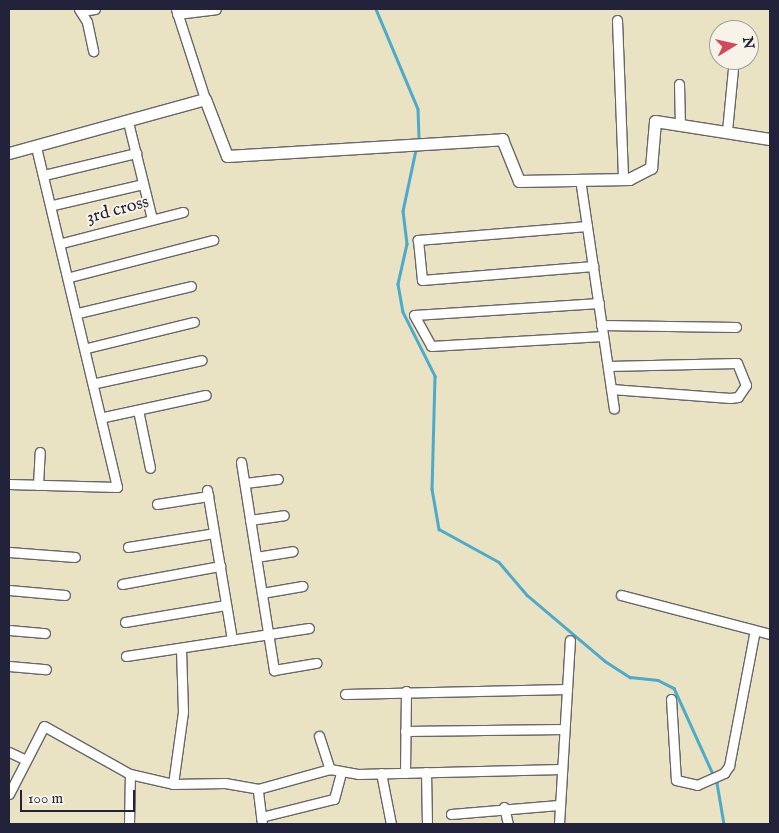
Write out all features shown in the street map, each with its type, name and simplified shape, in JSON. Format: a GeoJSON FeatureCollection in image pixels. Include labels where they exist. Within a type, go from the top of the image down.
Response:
{"type":"FeatureCollection","features":[{"type":"Feature","properties":{"kind":"street"},"geometry":{"type":"LineString","coordinates":[[93,51],[80,10],[95,9]]}},
{"type":"Feature","properties":{"kind":"street"},"geometry":{"type":"LineString","coordinates":[[216,9],[176,11],[205,99],[228,156],[502,139],[519,181],[580,178],[623,179],[651,168],[655,121],[770,139]]}},
{"type":"Feature","properties":{"kind":"street"},"geometry":{"type":"LineString","coordinates":[[617,20],[623,179]]}},
{"type":"Feature","properties":{"kind":"street"},"geometry":{"type":"LineString","coordinates":[[727,131],[733,70]]}},
{"type":"Feature","properties":{"kind":"street"},"geometry":{"type":"LineString","coordinates":[[679,84],[680,124]]}},
{"type":"Feature","properties":{"kind":"street"},"geometry":{"type":"LineString","coordinates":[[9,153],[128,122],[205,99]]}},
{"type":"Feature","properties":{"kind":"street"},"geometry":{"type":"LineString","coordinates":[[128,122],[152,219]]}},
{"type":"Feature","properties":{"kind":"street"},"geometry":{"type":"LineString","coordinates":[[9,484],[117,487],[96,383],[53,206],[36,146]]}},
{"type":"Feature","properties":{"kind":"street"},"geometry":{"type":"LineString","coordinates":[[44,175],[136,153]]}},
{"type":"Feature","properties":{"kind":"street"},"geometry":{"type":"LineString","coordinates":[[580,178],[614,408]]}},
{"type":"Feature","properties":{"kind":"street"},"geometry":{"type":"LineString","coordinates":[[53,206],[143,184]]}},
{"type":"Feature","properties":{"kind":"street","name":"3rd cross"},"geometry":{"type":"LineString","coordinates":[[62,243],[183,212]]}},
{"type":"Feature","properties":{"kind":"street"},"geometry":{"type":"LineString","coordinates":[[587,226],[418,240],[422,280],[593,266]]}},
{"type":"Feature","properties":{"kind":"street"},"geometry":{"type":"LineString","coordinates":[[70,277],[213,240]]}},
{"type":"Feature","properties":{"kind":"street"},"geometry":{"type":"LineString","coordinates":[[78,313],[192,286]]}},
{"type":"Feature","properties":{"kind":"street"},"geometry":{"type":"LineString","coordinates":[[599,303],[414,315],[431,346],[603,336]]}},
{"type":"Feature","properties":{"kind":"street"},"geometry":{"type":"LineString","coordinates":[[87,348],[194,322]]}},
{"type":"Feature","properties":{"kind":"street"},"geometry":{"type":"LineString","coordinates":[[601,325],[736,327]]}},
{"type":"Feature","properties":{"kind":"street"},"geometry":{"type":"LineString","coordinates":[[96,383],[202,360]]}},
{"type":"Feature","properties":{"kind":"street"},"geometry":{"type":"LineString","coordinates":[[608,366],[737,364],[746,385],[738,397],[730,398],[611,389]]}},
{"type":"Feature","properties":{"kind":"street"},"geometry":{"type":"LineString","coordinates":[[104,417],[206,394]]}},
{"type":"Feature","properties":{"kind":"street"},"geometry":{"type":"LineString","coordinates":[[138,410],[150,468]]}},
{"type":"Feature","properties":{"kind":"street"},"geometry":{"type":"LineString","coordinates":[[38,485],[40,452]]}},
{"type":"Feature","properties":{"kind":"street"},"geometry":{"type":"LineString","coordinates":[[241,462],[274,670],[316,663]]}},
{"type":"Feature","properties":{"kind":"street"},"geometry":{"type":"LineString","coordinates":[[244,484],[278,479]]}},
{"type":"Feature","properties":{"kind":"street"},"geometry":{"type":"LineString","coordinates":[[157,504],[208,493],[232,640]]}},
{"type":"Feature","properties":{"kind":"street"},"geometry":{"type":"LineString","coordinates":[[250,520],[284,515]]}},
{"type":"Feature","properties":{"kind":"street"},"geometry":{"type":"LineString","coordinates":[[128,547],[214,533]]}},
{"type":"Feature","properties":{"kind":"street"},"geometry":{"type":"LineString","coordinates":[[9,552],[75,557]]}},
{"type":"Feature","properties":{"kind":"street"},"geometry":{"type":"LineString","coordinates":[[256,557],[293,552]]}},
{"type":"Feature","properties":{"kind":"street"},"geometry":{"type":"LineString","coordinates":[[122,584],[220,566]]}},
{"type":"Feature","properties":{"kind":"street"},"geometry":{"type":"LineString","coordinates":[[262,593],[302,586]]}},
{"type":"Feature","properties":{"kind":"street"},"geometry":{"type":"LineString","coordinates":[[9,590],[65,594]]}},
{"type":"Feature","properties":{"kind":"street"},"geometry":{"type":"LineString","coordinates":[[620,595],[770,634]]}},
{"type":"Feature","properties":{"kind":"street"},"geometry":{"type":"LineString","coordinates":[[124,622],[226,605]]}},
{"type":"Feature","properties":{"kind":"street"},"geometry":{"type":"LineString","coordinates":[[126,656],[309,628]]}},
{"type":"Feature","properties":{"kind":"street"},"geometry":{"type":"LineString","coordinates":[[9,630],[46,633]]}},
{"type":"Feature","properties":{"kind":"street"},"geometry":{"type":"LineString","coordinates":[[671,699],[676,780],[697,785],[714,777],[729,766],[755,630]]}},
{"type":"Feature","properties":{"kind":"street"},"geometry":{"type":"LineString","coordinates":[[559,824],[570,640]]}},
{"type":"Feature","properties":{"kind":"street"},"geometry":{"type":"LineString","coordinates":[[173,784],[183,712],[181,648]]}},
{"type":"Feature","properties":{"kind":"street"},"geometry":{"type":"LineString","coordinates":[[9,666],[46,669]]}},
{"type":"Feature","properties":{"kind":"street"},"geometry":{"type":"LineString","coordinates":[[345,694],[406,691],[567,689]]}},
{"type":"Feature","properties":{"kind":"street"},"geometry":{"type":"LineString","coordinates":[[405,773],[406,691]]}},
{"type":"Feature","properties":{"kind":"street"},"geometry":{"type":"LineString","coordinates":[[9,793],[44,726],[130,774],[173,784],[225,783],[258,789],[330,769],[341,772],[405,773],[562,768]]}},
{"type":"Feature","properties":{"kind":"street"},"geometry":{"type":"LineString","coordinates":[[406,731],[564,729]]}},
{"type":"Feature","properties":{"kind":"street"},"geometry":{"type":"LineString","coordinates":[[319,736],[330,769]]}},
{"type":"Feature","properties":{"kind":"street"},"geometry":{"type":"LineString","coordinates":[[9,752],[26,760]]}},
{"type":"Feature","properties":{"kind":"street"},"geometry":{"type":"LineString","coordinates":[[258,789],[262,820],[334,799],[339,792],[341,772]]}},
{"type":"Feature","properties":{"kind":"street"},"geometry":{"type":"LineString","coordinates":[[426,772],[427,824]]}},
{"type":"Feature","properties":{"kind":"street"},"geometry":{"type":"LineString","coordinates":[[381,773],[391,824]]}},
{"type":"Feature","properties":{"kind":"street"},"geometry":{"type":"LineString","coordinates":[[129,824],[130,774]]}},
{"type":"Feature","properties":{"kind":"street"},"geometry":{"type":"LineString","coordinates":[[451,814],[504,806],[559,805]]}},
{"type":"Feature","properties":{"kind":"street"},"geometry":{"type":"LineString","coordinates":[[504,806],[508,824]]}},
{"type":"Feature","properties":{"kind":"waterway"},"geometry":{"type":"LineString","coordinates":[[376,9],[418,109],[419,137]]}},
{"type":"Feature","properties":{"kind":"waterway"},"geometry":{"type":"LineString","coordinates":[[416,150],[403,211],[407,244],[398,284],[403,312],[435,376],[432,489],[439,529],[499,562],[527,595],[605,661],[630,677],[658,680],[674,688],[717,783],[724,824]]}}]}
